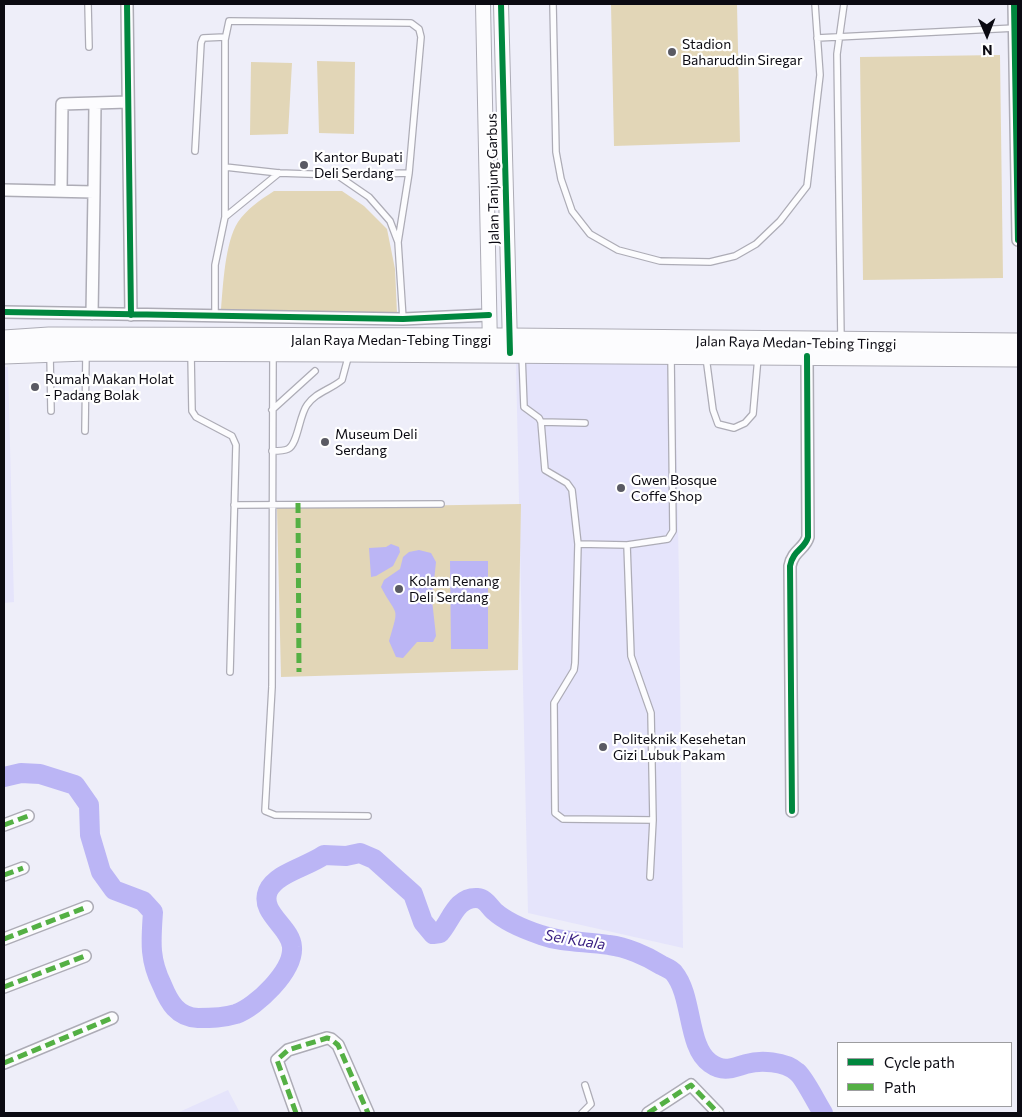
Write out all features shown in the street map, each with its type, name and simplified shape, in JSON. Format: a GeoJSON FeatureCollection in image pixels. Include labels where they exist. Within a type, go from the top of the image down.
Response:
{"type":"FeatureCollection","features":[{"type":"Feature","properties":{"kind":"highway","name":"Jalan Raya Medan-Tebing Tinggi"},"geometry":{"type":"LineString","coordinates":[[4,340],[48,337],[490,345],[514,348],[671,354],[807,356],[840,348],[1018,358]]}},
{"type":"Feature","properties":{"kind":"highway","name":"Jalan Raya Medan-Tebing Tinggi"},"geometry":{"type":"LineString","coordinates":[[514,348],[840,348],[1018,343]]}},
{"type":"Feature","properties":{"kind":"highway","name":"Jalan Raya Medan-Tebing Tinggi"},"geometry":{"type":"LineString","coordinates":[[4,354],[86,351],[349,352],[490,345]]}},
{"type":"Feature","properties":{"kind":"street"},"geometry":{"type":"LineString","coordinates":[[127,4],[131,315]]}},
{"type":"Feature","properties":{"kind":"street","name":"Jalan Tanjung Garbus"},"geometry":{"type":"LineString","coordinates":[[483,4],[490,345]]}},
{"type":"Feature","properties":{"kind":"street","name":"Jalan Tanjung Garbus"},"geometry":{"type":"LineString","coordinates":[[501,4],[514,348]]}},
{"type":"Feature","properties":{"kind":"street"},"geometry":{"type":"LineString","coordinates":[[1014,4],[1018,240]]}},
{"type":"Feature","properties":{"kind":"street"},"geometry":{"type":"LineString","coordinates":[[61,191],[62,104],[128,102]]}},
{"type":"Feature","properties":{"kind":"street"},"geometry":{"type":"LineString","coordinates":[[92,314],[95,103]]}},
{"type":"Feature","properties":{"kind":"street"},"geometry":{"type":"LineString","coordinates":[[4,190],[94,192]]}},
{"type":"Feature","properties":{"kind":"street"},"geometry":{"type":"LineString","coordinates":[[4,312],[403,319],[489,315]]}},
{"type":"Feature","properties":{"kind":"street"},"geometry":{"type":"LineString","coordinates":[[792,811],[790,566],[793,554],[805,544],[808,537],[807,356]]}},
{"type":"Feature","properties":{"kind":"street"},"geometry":{"type":"LineString","coordinates":[[4,825],[28,816]]}},
{"type":"Feature","properties":{"kind":"street"},"geometry":{"type":"LineString","coordinates":[[4,875],[23,868]]}},
{"type":"Feature","properties":{"kind":"street"},"geometry":{"type":"LineString","coordinates":[[4,939],[87,907]]}},
{"type":"Feature","properties":{"kind":"street"},"geometry":{"type":"LineString","coordinates":[[4,987],[85,956]]}},
{"type":"Feature","properties":{"kind":"street"},"geometry":{"type":"LineString","coordinates":[[4,1063],[112,1018]]}},
{"type":"Feature","properties":{"kind":"street"},"geometry":{"type":"LineString","coordinates":[[296,1113],[277,1060],[288,1050],[327,1038],[338,1045],[368,1113]]}},
{"type":"Feature","properties":{"kind":"street"},"geometry":{"type":"LineString","coordinates":[[648,1113],[691,1085],[718,1113]]}},
{"type":"Feature","properties":{"kind":"lane"},"geometry":{"type":"LineString","coordinates":[[88,4],[89,47]]}},
{"type":"Feature","properties":{"kind":"lane"},"geometry":{"type":"LineString","coordinates":[[553,4],[556,152],[561,178],[572,211],[590,234],[618,250],[660,262],[710,262],[735,256],[756,244],[780,222],[806,186],[819,92],[815,4]]}},
{"type":"Feature","properties":{"kind":"lane"},"geometry":{"type":"LineString","coordinates":[[840,348],[837,75],[839,36],[844,4]]}},
{"type":"Feature","properties":{"kind":"lane"},"geometry":{"type":"LineString","coordinates":[[215,315],[215,264],[225,217],[225,36],[227,23],[232,20],[411,24],[417,26],[421,37],[410,173],[398,242],[403,319]]}},
{"type":"Feature","properties":{"kind":"lane"},"geometry":{"type":"LineString","coordinates":[[817,38],[1014,28]]}},
{"type":"Feature","properties":{"kind":"lane"},"geometry":{"type":"LineString","coordinates":[[195,151],[201,43],[203,38],[225,36]]}},
{"type":"Feature","properties":{"kind":"lane"},"geometry":{"type":"LineString","coordinates":[[225,167],[279,173],[410,173]]}},
{"type":"Feature","properties":{"kind":"lane"},"geometry":{"type":"LineString","coordinates":[[225,217],[279,173]]}},
{"type":"Feature","properties":{"kind":"lane"},"geometry":{"type":"LineString","coordinates":[[337,174],[369,197],[390,221],[398,242]]}},
{"type":"Feature","properties":{"kind":"lane"},"geometry":{"type":"LineString","coordinates":[[514,348],[524,407],[539,418],[541,422],[545,470],[567,483],[572,490],[578,544],[574,670],[557,694],[553,712],[555,813],[564,819],[653,820]]}},
{"type":"Feature","properties":{"kind":"lane"},"geometry":{"type":"LineString","coordinates":[[85,432],[86,351]]}},
{"type":"Feature","properties":{"kind":"lane"},"geometry":{"type":"LineString","coordinates":[[50,352],[51,411]]}},
{"type":"Feature","properties":{"kind":"lane"},"geometry":{"type":"LineString","coordinates":[[191,352],[192,411],[196,417],[232,436],[236,445],[230,672]]}},
{"type":"Feature","properties":{"kind":"lane"},"geometry":{"type":"LineString","coordinates":[[273,352],[272,687],[265,811],[275,815],[368,816]]}},
{"type":"Feature","properties":{"kind":"lane"},"geometry":{"type":"LineString","coordinates":[[272,451],[288,448],[294,443],[299,420],[306,406],[316,395],[342,380],[349,352]]}},
{"type":"Feature","properties":{"kind":"lane"},"geometry":{"type":"LineString","coordinates":[[578,544],[628,545],[668,539],[673,531],[671,354]]}},
{"type":"Feature","properties":{"kind":"lane"},"geometry":{"type":"LineString","coordinates":[[705,354],[713,410],[718,424],[734,428],[745,423],[753,414],[758,355]]}},
{"type":"Feature","properties":{"kind":"lane"},"geometry":{"type":"LineString","coordinates":[[272,410],[315,371]]}},
{"type":"Feature","properties":{"kind":"lane"},"geometry":{"type":"LineString","coordinates":[[541,422],[585,423]]}},
{"type":"Feature","properties":{"kind":"lane"},"geometry":{"type":"LineString","coordinates":[[234,505],[441,504]]}},
{"type":"Feature","properties":{"kind":"lane"},"geometry":{"type":"LineString","coordinates":[[628,545],[631,656],[651,713],[653,820],[650,877]]}},
{"type":"Feature","properties":{"kind":"lane"},"geometry":{"type":"LineString","coordinates":[[582,1113],[591,1104],[585,1085]]}},
{"type":"Feature","properties":{"kind":"shaded area"},"geometry":{"type":"Polygon","coordinates":[[[611,4],[737,4],[740,142],[614,146],[611,4]]]}},
{"type":"Feature","properties":{"kind":"shaded area"},"geometry":{"type":"Polygon","coordinates":[[[1000,55],[1003,278],[863,280],[860,57],[1000,55]]]}},
{"type":"Feature","properties":{"kind":"shaded area"},"geometry":{"type":"Polygon","coordinates":[[[317,61],[355,62],[354,134],[319,133],[317,61]]]}},
{"type":"Feature","properties":{"kind":"shaded area"},"geometry":{"type":"Polygon","coordinates":[[[251,62],[292,63],[288,134],[250,135],[251,62]]]}},
{"type":"Feature","properties":{"kind":"shaded area"},"geometry":{"type":"Polygon","coordinates":[[[274,191],[342,191],[364,206],[387,229],[395,269],[397,313],[221,310],[227,252],[238,222],[245,213],[274,191]]]}},
{"type":"Feature","properties":{"kind":"shaded area","name":"Politeknik Kesehetan Gizi Lubuk Pakam"},"geometry":{"type":"Polygon","coordinates":[[[675,363],[683,948],[528,913],[516,364],[675,363]]]}},
{"type":"Feature","properties":{"kind":"shaded area"},"geometry":{"type":"Polygon","coordinates":[[[4,367],[8,367],[14,602],[4,603],[4,367]]]}},
{"type":"Feature","properties":{"kind":"shaded area","name":"Kolam Renang Deli Serdang"},"geometry":{"type":"Polygon","coordinates":[[[521,504],[518,670],[281,677],[277,508],[521,504]]]}},
{"type":"Feature","properties":{"kind":"shaded area"},"geometry":{"type":"Polygon","coordinates":[[[391,544],[399,547],[400,552],[393,566],[371,577],[369,548],[386,547],[391,544]]]}},
{"type":"Feature","properties":{"kind":"shaded area"},"geometry":{"type":"Polygon","coordinates":[[[419,550],[431,553],[436,562],[432,600],[436,636],[433,642],[417,642],[403,658],[396,657],[389,641],[396,616],[381,587],[384,580],[400,569],[403,557],[409,552],[419,550]]]}},
{"type":"Feature","properties":{"kind":"shaded area"},"geometry":{"type":"Polygon","coordinates":[[[450,561],[488,561],[488,649],[451,649],[450,561]]]}},
{"type":"Feature","properties":{"kind":"shaded area"},"geometry":{"type":"Polygon","coordinates":[[[228,1090],[240,1113],[177,1113],[228,1090]]]}},
{"type":"Feature","properties":{"kind":"waterway","name":"Sei Kuala"},"geometry":{"type":"LineString","coordinates":[[4,777],[21,773],[40,774],[75,785],[89,805],[90,835],[101,872],[114,890],[143,901],[153,912],[152,941],[155,967],[171,1003],[184,1015],[198,1018],[236,1014],[263,996],[287,967],[292,947],[287,933],[271,913],[268,906],[266,899],[272,885],[278,879],[324,855],[346,856],[360,853],[374,859],[413,894],[423,922],[433,934],[440,933],[459,905],[464,901],[477,898],[485,901],[504,919],[535,933],[549,938],[616,946],[643,955],[668,968],[674,973],[680,983],[697,1045],[710,1063],[724,1069],[758,1062],[772,1062],[792,1068],[807,1085],[823,1113]]}},
{"type":"Feature","properties":{"kind":"marked path"},"geometry":{"type":"LineString","coordinates":[[298,503],[299,672]]}},
{"type":"Feature","properties":{"kind":"marked path"},"geometry":{"type":"LineString","coordinates":[[4,825],[28,816]]}},
{"type":"Feature","properties":{"kind":"marked path"},"geometry":{"type":"LineString","coordinates":[[4,875],[23,868]]}},
{"type":"Feature","properties":{"kind":"marked path"},"geometry":{"type":"LineString","coordinates":[[4,939],[87,907]]}},
{"type":"Feature","properties":{"kind":"marked path"},"geometry":{"type":"LineString","coordinates":[[4,987],[85,956]]}},
{"type":"Feature","properties":{"kind":"marked path"},"geometry":{"type":"LineString","coordinates":[[4,1063],[112,1018]]}},
{"type":"Feature","properties":{"kind":"marked path"},"geometry":{"type":"LineString","coordinates":[[296,1113],[277,1060],[288,1050],[327,1038],[338,1045],[368,1113]]}},
{"type":"Feature","properties":{"kind":"marked path"},"geometry":{"type":"LineString","coordinates":[[648,1113],[691,1085],[718,1113]]}},
{"type":"Feature","properties":{"kind":"cycle path"},"geometry":{"type":"LineString","coordinates":[[127,4],[131,315]]}},
{"type":"Feature","properties":{"kind":"cycle path"},"geometry":{"type":"LineString","coordinates":[[501,4],[510,353]]}},
{"type":"Feature","properties":{"kind":"cycle path"},"geometry":{"type":"LineString","coordinates":[[1014,4],[1018,240]]}},
{"type":"Feature","properties":{"kind":"cycle path"},"geometry":{"type":"LineString","coordinates":[[4,312],[403,319],[489,315]]}},
{"type":"Feature","properties":{"kind":"cycle path"},"geometry":{"type":"LineString","coordinates":[[792,811],[790,566],[794,556],[808,537],[807,356]]}},
{"type":"Feature","properties":{"kind":"place","name":"Stadion Baharuddin Siregar"},"geometry":{"type":"Point","coordinates":[672,52]}},
{"type":"Feature","properties":{"kind":"place","name":"Kantor Bupati Deli Serdang"},"geometry":{"type":"Point","coordinates":[304,165]}},
{"type":"Feature","properties":{"kind":"place","name":"Rumah Makan Holat - Padang Bolak"},"geometry":{"type":"Point","coordinates":[35,387]}},
{"type":"Feature","properties":{"kind":"place","name":"Museum Deli Serdang"},"geometry":{"type":"Point","coordinates":[325,442]}},
{"type":"Feature","properties":{"kind":"place","name":"Gwen Bosque Coffe Shop"},"geometry":{"type":"Point","coordinates":[621,488]}},
{"type":"Feature","properties":{"kind":"place","name":"Kolam Renang Deli Serdang"},"geometry":{"type":"Point","coordinates":[399,589]}},
{"type":"Feature","properties":{"kind":"place","name":"Politeknik Kesehetan Gizi Lubuk Pakam"},"geometry":{"type":"Point","coordinates":[603,747]}}]}
